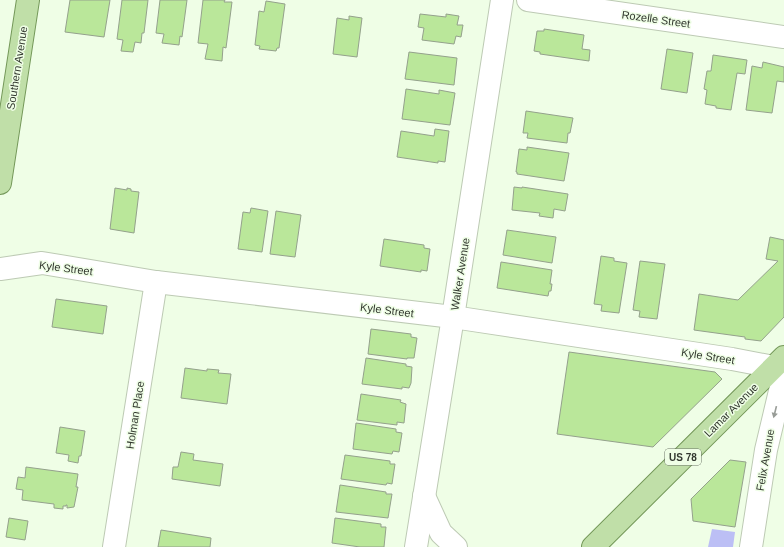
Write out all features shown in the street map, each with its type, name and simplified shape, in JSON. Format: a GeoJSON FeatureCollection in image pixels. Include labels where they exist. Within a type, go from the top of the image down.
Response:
{"type":"FeatureCollection","features":[{"type":"Feature","properties":{"kind":"main road","name":"Southern Avenue"},"geometry":{"type":"LineString","coordinates":[[0,183],[28,0]]}},
{"type":"Feature","properties":{"kind":"main road","name":"Lamar Avenue"},"geometry":{"type":"LineString","coordinates":[[593,547],[781,366]]}},
{"type":"Feature","properties":{"kind":"street","name":"Walker Avenue"},"geometry":{"type":"LineString","coordinates":[[416,547],[502,0]]}},
{"type":"Feature","properties":{"kind":"street","name":"Rozelle Street"},"geometry":{"type":"LineString","coordinates":[[528,0],[784,37]]}},
{"type":"Feature","properties":{"kind":"street","name":"Kyle Street"},"geometry":{"type":"LineString","coordinates":[[0,269],[42,263],[156,282],[453,317],[781,366]]}},
{"type":"Feature","properties":{"kind":"street","name":"Holman Place"},"geometry":{"type":"LineString","coordinates":[[114,547],[156,282]]}},
{"type":"Feature","properties":{"kind":"street","name":"Felix Avenue"},"geometry":{"type":"LineString","coordinates":[[751,547],[781,366]]}},
{"type":"Feature","properties":{"kind":"street"},"geometry":{"type":"LineString","coordinates":[[424,496],[441,533],[456,547]]}},
{"type":"Feature","properties":{"kind":"shaded area"},"geometry":{"type":"Polygon","coordinates":[[[712,529],[735,532],[733,547],[708,547],[712,529]]]}},
{"type":"Feature","properties":{"kind":"building"},"geometry":{"type":"Polygon","coordinates":[[[70,0],[110,0],[104,37],[65,32],[70,0]]]}},
{"type":"Feature","properties":{"kind":"building"},"geometry":{"type":"Polygon","coordinates":[[[122,0],[148,0],[144,33],[142,33],[141,43],[135,42],[133,52],[121,51],[123,40],[117,39],[122,0]]]}},
{"type":"Feature","properties":{"kind":"building"},"geometry":{"type":"Polygon","coordinates":[[[160,0],[187,0],[182,37],[180,36],[179,45],[162,43],[164,34],[156,33],[160,0]]]}},
{"type":"Feature","properties":{"kind":"building"},"geometry":{"type":"Polygon","coordinates":[[[203,0],[225,0],[224,2],[232,2],[226,48],[223,47],[222,61],[205,59],[208,44],[198,43],[203,0]]]}},
{"type":"Feature","properties":{"kind":"building"},"geometry":{"type":"Polygon","coordinates":[[[266,1],[285,4],[279,48],[277,48],[276,51],[259,49],[260,46],[255,45],[259,11],[264,12],[266,1]]]}},
{"type":"Feature","properties":{"kind":"building"},"geometry":{"type":"Polygon","coordinates":[[[420,14],[446,17],[446,14],[459,16],[457,25],[463,25],[461,37],[456,36],[454,44],[422,40],[424,28],[418,27],[420,14]]]}},
{"type":"Feature","properties":{"kind":"building"},"geometry":{"type":"Polygon","coordinates":[[[349,16],[362,18],[357,57],[333,54],[337,18],[349,20],[349,16]]]}},
{"type":"Feature","properties":{"kind":"building"},"geometry":{"type":"Polygon","coordinates":[[[544,29],[584,35],[582,49],[590,50],[589,61],[540,54],[540,52],[534,51],[537,31],[544,31],[544,29]]]}},
{"type":"Feature","properties":{"kind":"building"},"geometry":{"type":"Polygon","coordinates":[[[667,49],[693,53],[687,93],[661,89],[667,49]]]}},
{"type":"Feature","properties":{"kind":"building"},"geometry":{"type":"Polygon","coordinates":[[[409,52],[457,58],[454,85],[405,79],[409,52]]]}},
{"type":"Feature","properties":{"kind":"building"},"geometry":{"type":"Polygon","coordinates":[[[713,55],[747,60],[745,74],[737,73],[731,110],[716,108],[716,106],[705,104],[707,90],[704,89],[707,71],[711,71],[713,55]]]}},
{"type":"Feature","properties":{"kind":"building"},"geometry":{"type":"Polygon","coordinates":[[[763,62],[784,67],[784,82],[777,81],[772,113],[746,110],[752,66],[762,68],[763,62]]]}},
{"type":"Feature","properties":{"kind":"building"},"geometry":{"type":"Polygon","coordinates":[[[406,89],[439,94],[439,90],[455,93],[450,125],[402,119],[406,89]]]}},
{"type":"Feature","properties":{"kind":"building"},"geometry":{"type":"Polygon","coordinates":[[[526,111],[573,118],[570,133],[568,133],[567,143],[527,138],[528,133],[523,133],[526,111]]]}},
{"type":"Feature","properties":{"kind":"building"},"geometry":{"type":"Polygon","coordinates":[[[435,129],[449,131],[445,162],[438,161],[438,163],[397,157],[401,131],[434,136],[435,129]]]}},
{"type":"Feature","properties":{"kind":"building"},"geometry":{"type":"Polygon","coordinates":[[[527,147],[569,153],[564,181],[517,174],[519,149],[527,150],[527,147]]]}},
{"type":"Feature","properties":{"kind":"building"},"geometry":{"type":"Polygon","coordinates":[[[514,187],[568,194],[565,211],[554,209],[553,218],[539,216],[540,213],[512,210],[514,187]]]}},
{"type":"Feature","properties":{"kind":"building"},"geometry":{"type":"Polygon","coordinates":[[[115,188],[127,190],[127,188],[131,189],[131,191],[139,192],[134,233],[110,229],[115,188]]]}},
{"type":"Feature","properties":{"kind":"building"},"geometry":{"type":"Polygon","coordinates":[[[251,208],[268,211],[262,252],[238,249],[243,212],[250,213],[251,208]]]}},
{"type":"Feature","properties":{"kind":"building"},"geometry":{"type":"Polygon","coordinates":[[[276,211],[301,215],[295,257],[270,254],[276,211]]]}},
{"type":"Feature","properties":{"kind":"building"},"geometry":{"type":"Polygon","coordinates":[[[507,230],[556,237],[552,263],[503,255],[507,230]]]}},
{"type":"Feature","properties":{"kind":"building"},"geometry":{"type":"Polygon","coordinates":[[[770,237],[784,240],[784,317],[761,341],[745,339],[745,337],[694,330],[699,294],[738,300],[778,261],[766,259],[770,237]]]}},
{"type":"Feature","properties":{"kind":"building"},"geometry":{"type":"Polygon","coordinates":[[[384,239],[424,245],[424,248],[430,249],[427,271],[421,270],[421,272],[380,266],[384,239]]]}},
{"type":"Feature","properties":{"kind":"building"},"geometry":{"type":"Polygon","coordinates":[[[601,256],[614,258],[614,261],[627,263],[619,313],[601,311],[602,305],[594,304],[601,256]]]}},
{"type":"Feature","properties":{"kind":"building"},"geometry":{"type":"Polygon","coordinates":[[[640,261],[665,264],[657,319],[639,317],[640,311],[633,310],[640,261]]]}},
{"type":"Feature","properties":{"kind":"building"},"geometry":{"type":"Polygon","coordinates":[[[501,262],[552,270],[550,284],[552,284],[551,291],[549,291],[548,296],[497,288],[501,262]]]}},
{"type":"Feature","properties":{"kind":"building"},"geometry":{"type":"Polygon","coordinates":[[[56,299],[107,306],[103,334],[52,327],[56,299]]]}},
{"type":"Feature","properties":{"kind":"building"},"geometry":{"type":"Polygon","coordinates":[[[371,329],[411,334],[411,337],[417,338],[414,358],[407,359],[368,354],[371,329]]]}},
{"type":"Feature","properties":{"kind":"building"},"geometry":{"type":"Polygon","coordinates":[[[569,352],[715,372],[722,379],[653,447],[557,434],[569,352]]]}},
{"type":"Feature","properties":{"kind":"building"},"geometry":{"type":"Polygon","coordinates":[[[366,358],[406,364],[406,366],[412,367],[411,383],[409,388],[402,387],[402,389],[362,384],[366,358]]]}},
{"type":"Feature","properties":{"kind":"building"},"geometry":{"type":"Polygon","coordinates":[[[185,368],[207,371],[207,369],[219,370],[218,373],[231,374],[227,404],[181,398],[185,368]]]}},
{"type":"Feature","properties":{"kind":"building"},"geometry":{"type":"Polygon","coordinates":[[[361,394],[401,400],[400,402],[406,404],[404,423],[397,422],[397,425],[357,420],[361,394]]]}},
{"type":"Feature","properties":{"kind":"building"},"geometry":{"type":"Polygon","coordinates":[[[356,423],[396,429],[396,432],[402,433],[399,452],[393,451],[392,454],[353,449],[356,423]]]}},
{"type":"Feature","properties":{"kind":"building"},"geometry":{"type":"Polygon","coordinates":[[[60,427],[85,431],[81,456],[79,456],[78,463],[68,461],[69,455],[56,453],[60,427]]]}},
{"type":"Feature","properties":{"kind":"building"},"geometry":{"type":"Polygon","coordinates":[[[181,452],[194,454],[193,460],[223,464],[220,486],[172,479],[173,467],[178,467],[181,452]]]}},
{"type":"Feature","properties":{"kind":"building"},"geometry":{"type":"Polygon","coordinates":[[[345,455],[390,461],[390,464],[395,464],[392,484],[387,483],[386,485],[341,479],[345,455]]]}},
{"type":"Feature","properties":{"kind":"building"},"geometry":{"type":"Polygon","coordinates":[[[730,460],[746,462],[735,527],[693,521],[691,499],[730,460]]]}},
{"type":"Feature","properties":{"kind":"building"},"geometry":{"type":"Polygon","coordinates":[[[26,467],[78,474],[76,487],[78,487],[74,507],[67,508],[66,505],[63,506],[63,509],[54,508],[54,504],[22,500],[23,490],[16,489],[18,477],[25,478],[26,467]]]}},
{"type":"Feature","properties":{"kind":"building"},"geometry":{"type":"Polygon","coordinates":[[[340,485],[392,494],[388,518],[336,512],[340,485]]]}},
{"type":"Feature","properties":{"kind":"building"},"geometry":{"type":"Polygon","coordinates":[[[9,518],[28,521],[25,540],[6,537],[9,518]]]}},
{"type":"Feature","properties":{"kind":"building"},"geometry":{"type":"Polygon","coordinates":[[[335,518],[381,524],[381,527],[386,527],[384,547],[360,547],[332,543],[335,518]]]}},
{"type":"Feature","properties":{"kind":"building"},"geometry":{"type":"Polygon","coordinates":[[[161,530],[211,538],[210,547],[158,547],[161,530]]]}}]}
